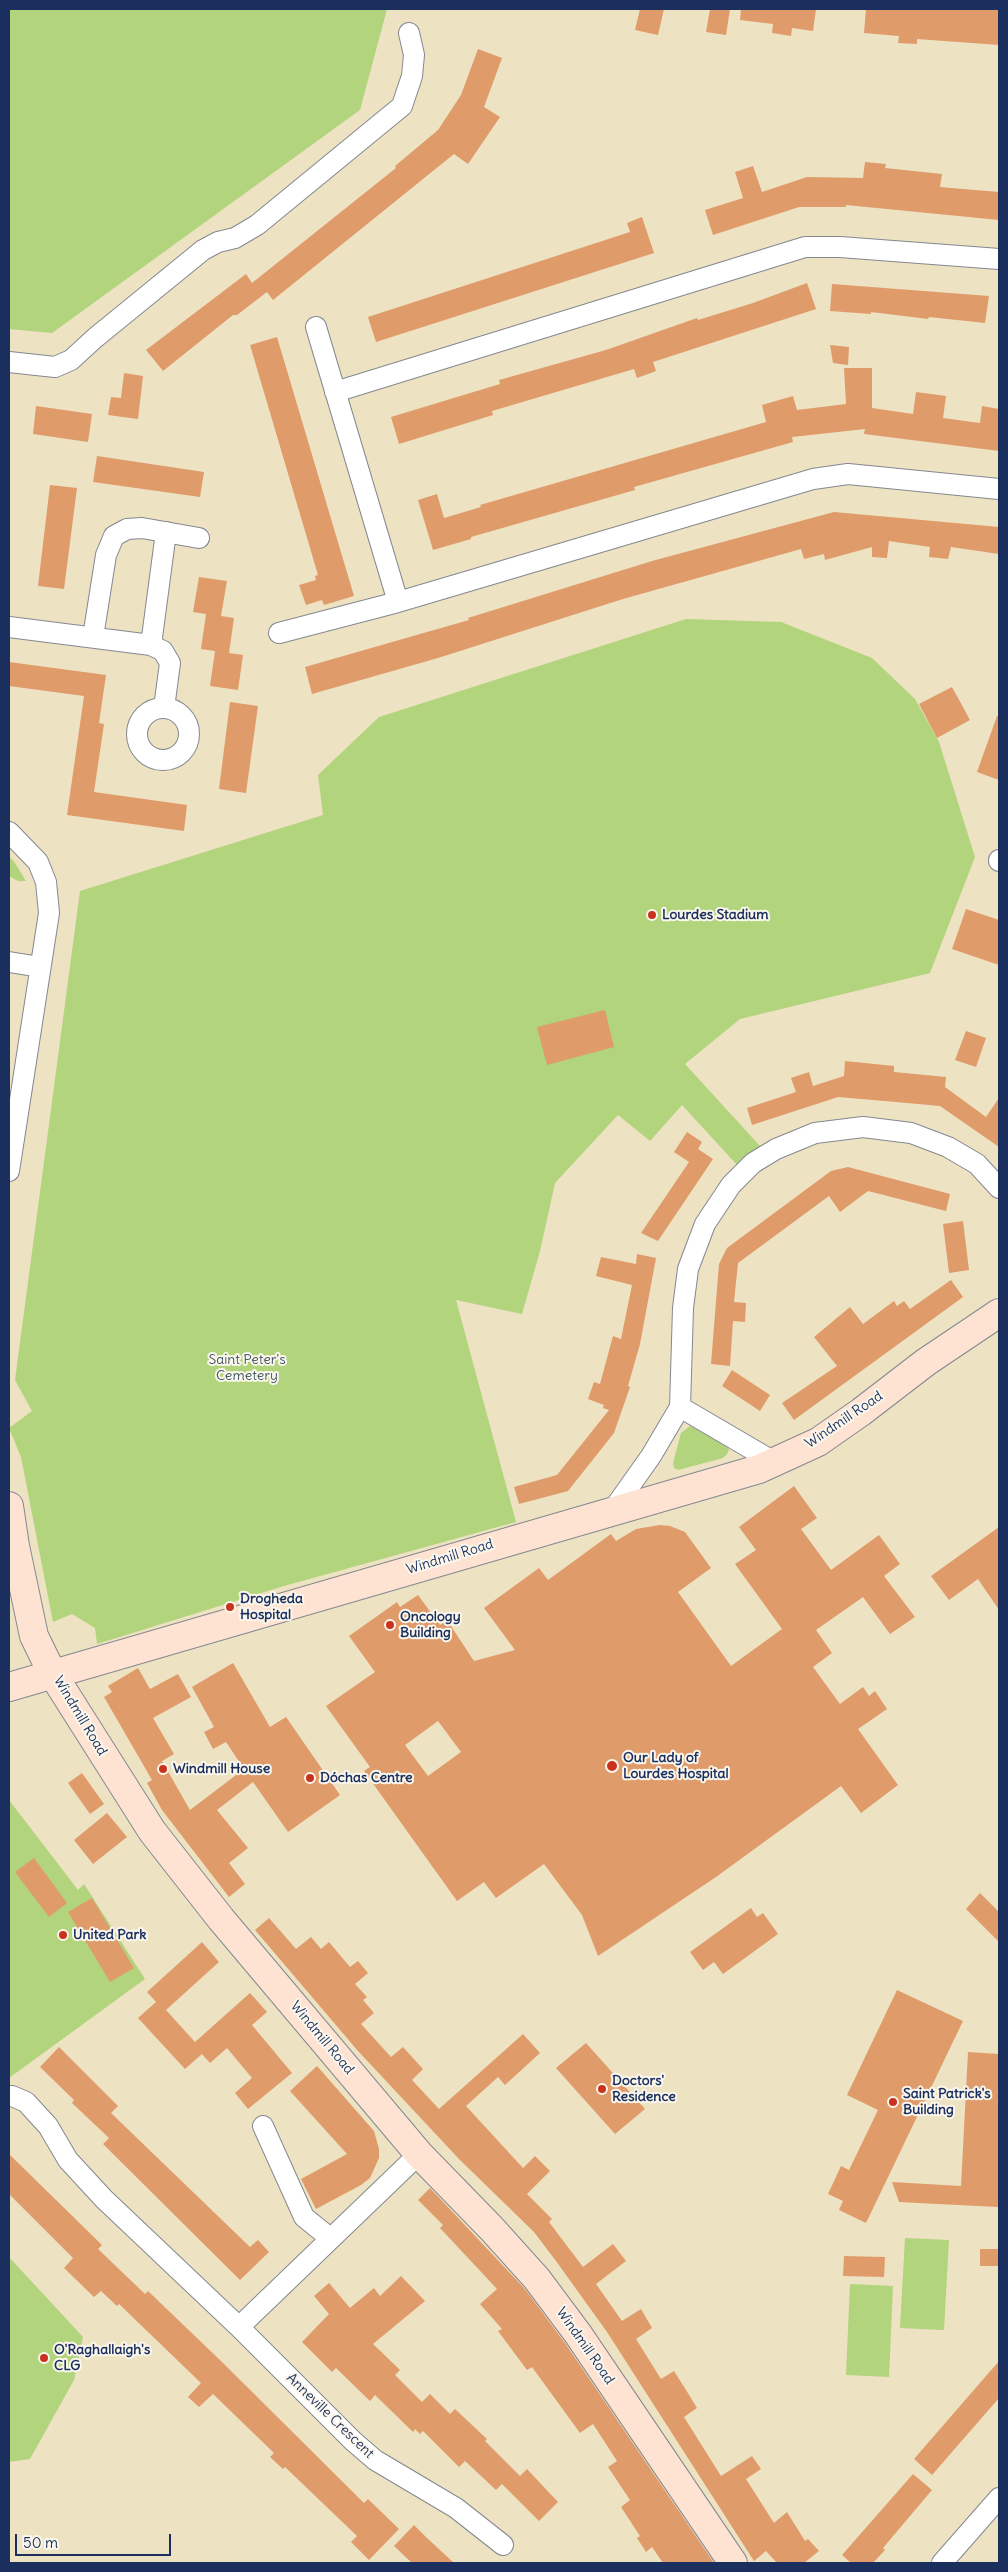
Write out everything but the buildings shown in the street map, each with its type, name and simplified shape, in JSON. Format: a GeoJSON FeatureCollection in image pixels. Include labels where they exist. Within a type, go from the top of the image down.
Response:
{"type":"FeatureCollection","features":[{"type":"Feature","properties":{"kind":"street"},"geometry":{"type":"LineString","coordinates":[[9,362],[55,367],[72,360],[95,338],[203,250],[218,242],[235,238],[257,226],[396,112],[402,106],[412,76],[414,56],[409,33]]}},
{"type":"Feature","properties":{"kind":"street"},"geometry":{"type":"LineString","coordinates":[[335,392],[805,248],[840,247],[999,259]]}},
{"type":"Feature","properties":{"kind":"street"},"geometry":{"type":"LineString","coordinates":[[316,327],[398,602]]}},
{"type":"Feature","properties":{"kind":"street"},"geometry":{"type":"LineString","coordinates":[[279,633],[398,602],[813,479],[848,474],[999,490]]}},
{"type":"Feature","properties":{"kind":"street"},"geometry":{"type":"LineString","coordinates":[[93,637],[106,555],[114,536],[127,529],[166,532],[199,538]]}},
{"type":"Feature","properties":{"kind":"street"},"geometry":{"type":"LineString","coordinates":[[151,644],[166,532]]}},
{"type":"Feature","properties":{"kind":"street"},"geometry":{"type":"LineString","coordinates":[[9,627],[151,644],[163,651],[170,663],[164,708]]}},
{"type":"Feature","properties":{"kind":"street"},"geometry":{"type":"LineString","coordinates":[[9,832],[38,862],[46,882],[49,912],[9,1164]]}},
{"type":"Feature","properties":{"kind":"street"},"geometry":{"type":"LineString","coordinates":[[9,962],[40,967]]}},
{"type":"Feature","properties":{"kind":"street"},"geometry":{"type":"LineString","coordinates":[[612,1511],[652,1456],[680,1407],[683,1308],[688,1269],[705,1224],[731,1185],[753,1163],[776,1149],[815,1133],[863,1127],[911,1133],[948,1147],[977,1164],[999,1189]]}},
{"type":"Feature","properties":{"kind":"street","name":"Windmill Road"},"geometry":{"type":"LineString","coordinates":[[733,2563],[578,2334],[537,2279],[492,2229],[419,2154],[221,1919],[152,1831],[52,1673],[224,1626],[456,1555],[691,1490],[774,1462],[818,1442],[926,1362],[999,1314]]}},
{"type":"Feature","properties":{"kind":"street"},"geometry":{"type":"LineString","coordinates":[[680,1407],[774,1462]]}},
{"type":"Feature","properties":{"kind":"street"},"geometry":{"type":"LineString","coordinates":[[9,1506],[15,1546],[34,1636],[52,1673],[9,1687]]}},
{"type":"Feature","properties":{"kind":"street","name":"Anneville Crescent"},"geometry":{"type":"LineString","coordinates":[[12,2096],[26,2102],[48,2126],[68,2160],[104,2199],[239,2327],[353,2441],[375,2460],[456,2508],[503,2546]]}},
{"type":"Feature","properties":{"kind":"street"},"geometry":{"type":"LineString","coordinates":[[263,2126],[304,2217],[330,2238]]}},
{"type":"Feature","properties":{"kind":"street"},"geometry":{"type":"LineString","coordinates":[[239,2327],[419,2154]]}},
{"type":"Feature","properties":{"kind":"street"},"geometry":{"type":"LineString","coordinates":[[942,2563],[999,2498]]}},
{"type":"Feature","properties":{"kind":"green space"},"geometry":{"type":"Polygon","coordinates":[[[9,9],[387,9],[360,110],[52,333],[9,329],[9,9]]]}},
{"type":"Feature","properties":{"kind":"green space","name":"Saint Peter's Cemetery"},"geometry":{"type":"Polygon","coordinates":[[[686,619],[781,622],[872,658],[915,699],[939,742],[975,857],[930,973],[740,1019],[685,1064],[760,1146],[738,1166],[682,1105],[650,1141],[618,1115],[555,1183],[540,1251],[522,1314],[456,1300],[516,1522],[284,1586],[97,1644],[95,1628],[72,1614],[53,1622],[21,1457],[9,1428],[32,1411],[15,1380],[80,891],[323,815],[318,775],[379,717],[686,619]]]}},
{"type":"Feature","properties":{"kind":"green space"},"geometry":{"type":"Polygon","coordinates":[[[9,856],[26,881],[18,881],[9,876],[9,856]]]}},
{"type":"Feature","properties":{"kind":"green space"},"geometry":{"type":"Polygon","coordinates":[[[690,1426],[727,1445],[729,1450],[727,1454],[723,1458],[678,1470],[674,1468],[673,1463],[681,1433],[690,1426]]]}},
{"type":"Feature","properties":{"kind":"green space","name":"United Park"},"geometry":{"type":"Polygon","coordinates":[[[9,1800],[78,1890],[84,1884],[145,1979],[9,2078],[9,1800]]]}},
{"type":"Feature","properties":{"kind":"green space"},"geometry":{"type":"Polygon","coordinates":[[[905,2238],[949,2240],[944,2330],[900,2328],[905,2238]]]}},
{"type":"Feature","properties":{"kind":"green space","name":"O'Raghallaigh's CLG"},"geometry":{"type":"Polygon","coordinates":[[[9,2257],[83,2337],[74,2380],[30,2459],[9,2462],[9,2257]]]}},
{"type":"Feature","properties":{"kind":"green space"},"geometry":{"type":"Polygon","coordinates":[[[850,2284],[893,2286],[889,2377],[846,2375],[850,2284]]]}},
{"type":"Feature","properties":{"kind":"place","name":"Lourdes Stadium"},"geometry":{"type":"Point","coordinates":[652,915]}},
{"type":"Feature","properties":{"kind":"place","name":"Drogheda Hospital"},"geometry":{"type":"Point","coordinates":[230,1607]}},
{"type":"Feature","properties":{"kind":"place","name":"Oncology Building"},"geometry":{"type":"Point","coordinates":[390,1625]}},
{"type":"Feature","properties":{"kind":"place","name":"Our Lady of Lourdes Hospital"},"geometry":{"type":"Point","coordinates":[612,1766]}},
{"type":"Feature","properties":{"kind":"place","name":"Windmill House"},"geometry":{"type":"Point","coordinates":[163,1769]}},
{"type":"Feature","properties":{"kind":"place","name":"Dóchas Centre"},"geometry":{"type":"Point","coordinates":[310,1778]}},
{"type":"Feature","properties":{"kind":"place","name":"United Park"},"geometry":{"type":"Point","coordinates":[63,1935]}},
{"type":"Feature","properties":{"kind":"place","name":"Doctors' Residence"},"geometry":{"type":"Point","coordinates":[602,2089]}},
{"type":"Feature","properties":{"kind":"place","name":"Saint Patrick's Building"},"geometry":{"type":"Point","coordinates":[893,2102]}},
{"type":"Feature","properties":{"kind":"place","name":"O'Raghallaigh's CLG"},"geometry":{"type":"Point","coordinates":[44,2358]}}]}
